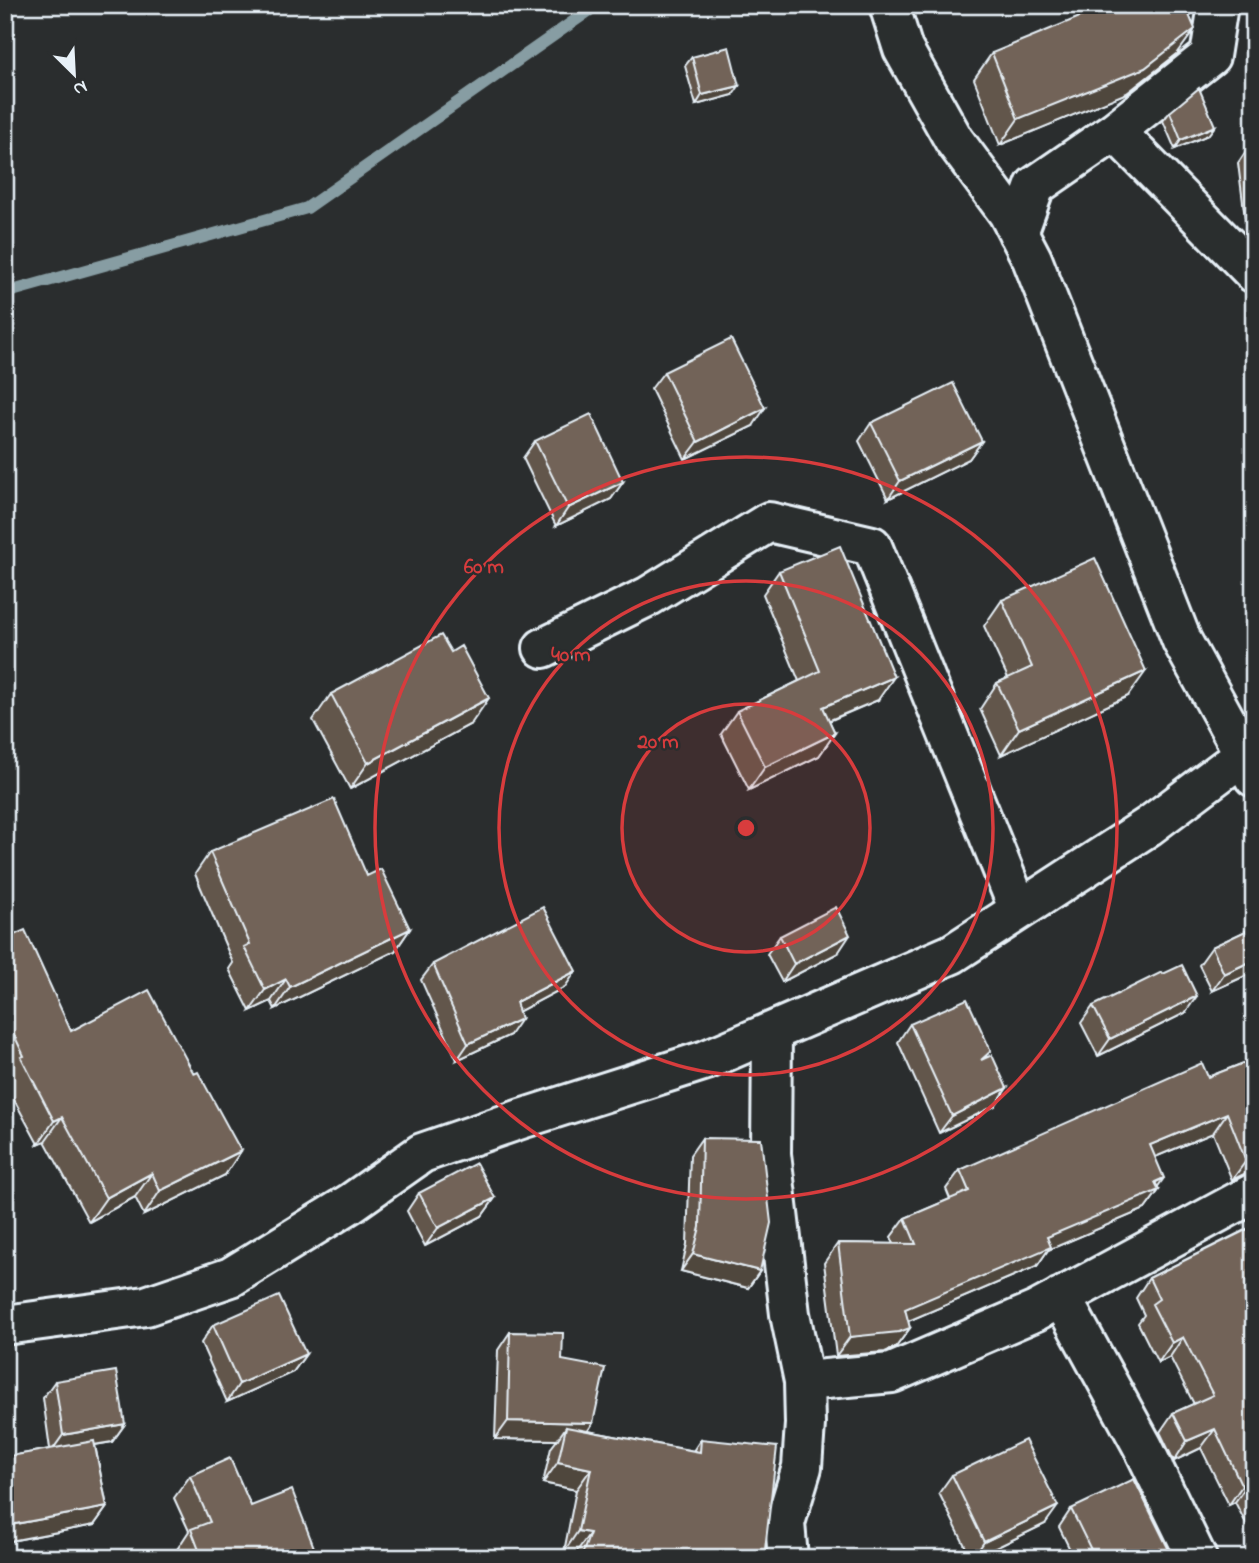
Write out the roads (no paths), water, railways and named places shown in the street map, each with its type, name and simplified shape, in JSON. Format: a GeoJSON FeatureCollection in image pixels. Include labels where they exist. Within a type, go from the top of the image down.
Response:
{"type":"FeatureCollection","features":[{"type":"Feature","properties":{"kind":"street"},"geometry":{"type":"LineString","coordinates":[[5,1325],[146,1306],[231,1277],[351,1203],[422,1153],[706,1060],[952,954],[1250,759],[1182,641],[1032,259],[1008,213],[954,141],[902,49],[889,5]]}},
{"type":"Feature","properties":{"kind":"street"},"geometry":{"type":"LineString","coordinates":[[1018,233],[1035,186],[1115,131],[1210,56],[1217,5]]}},
{"type":"Feature","properties":{"kind":"street"},"geometry":{"type":"LineString","coordinates":[[1115,131],[1254,273]]}},
{"type":"Feature","properties":{"kind":"street"},"geometry":{"type":"LineString","coordinates":[[543,648],[649,596],[769,522],[872,546],[1019,910]]}},
{"type":"Feature","properties":{"kind":"street"},"geometry":{"type":"LineString","coordinates":[[772,1032],[771,1154],[790,1314],[804,1381],[802,1466],[785,1523],[788,1558]]}},
{"type":"Feature","properties":{"kind":"street"},"geometry":{"type":"LineString","coordinates":[[804,1381],[892,1373],[1036,1311],[1254,1193]]}},
{"type":"Feature","properties":{"kind":"street"},"geometry":{"type":"LineString","coordinates":[[1061,1297],[1143,1447],[1197,1558]]}},
{"type":"Feature","properties":{"kind":"waterway"},"geometry":{"type":"LineString","coordinates":[[5,293],[307,208],[597,5]]}}]}
